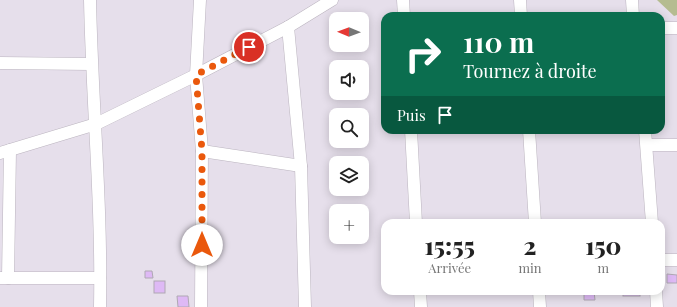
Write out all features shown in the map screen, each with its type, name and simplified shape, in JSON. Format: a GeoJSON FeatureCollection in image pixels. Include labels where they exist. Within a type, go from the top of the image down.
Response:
{"type":"FeatureCollection","features":[{"type":"Feature","properties":{"kind":"street"},"geometry":{"type":"LineString","coordinates":[[90,0],[96,124],[100,307]]}},
{"type":"Feature","properties":{"kind":"street"},"geometry":{"type":"LineString","coordinates":[[200,0],[196,75],[202,151],[201,307]]}},
{"type":"Feature","properties":{"kind":"street"},"geometry":{"type":"LineString","coordinates":[[100,278],[4,278],[5,151],[96,124],[196,75],[288,27],[332,0]]}},
{"type":"Feature","properties":{"kind":"street"},"geometry":{"type":"LineString","coordinates":[[403,0],[404,12]]}},
{"type":"Feature","properties":{"kind":"street"},"geometry":{"type":"LineString","coordinates":[[520,0],[521,12]]}},
{"type":"Feature","properties":{"kind":"street"},"geometry":{"type":"LineString","coordinates":[[632,0],[633,12]]}},
{"type":"Feature","properties":{"kind":"street"},"geometry":{"type":"LineString","coordinates":[[288,27],[301,166],[305,307]]}},
{"type":"Feature","properties":{"kind":"street"},"geometry":{"type":"LineString","coordinates":[[665,28],[677,28]]}},
{"type":"Feature","properties":{"kind":"street"},"geometry":{"type":"LineString","coordinates":[[0,63],[92,64]]}},
{"type":"Feature","properties":{"kind":"street"},"geometry":{"type":"LineString","coordinates":[[411,134],[416,219]]}},
{"type":"Feature","properties":{"kind":"street"},"geometry":{"type":"LineString","coordinates":[[529,134],[535,219]]}},
{"type":"Feature","properties":{"kind":"street"},"geometry":{"type":"LineString","coordinates":[[646,134],[652,219]]}},
{"type":"Feature","properties":{"kind":"street"},"geometry":{"type":"LineString","coordinates":[[647,145],[677,145]]}},
{"type":"Feature","properties":{"kind":"street"},"geometry":{"type":"LineString","coordinates":[[202,151],[301,166]]}},
{"type":"Feature","properties":{"kind":"street"},"geometry":{"type":"LineString","coordinates":[[665,260],[677,260]]}},
{"type":"Feature","properties":{"kind":"street"},"geometry":{"type":"LineString","coordinates":[[420,295],[421,307]]}},
{"type":"Feature","properties":{"kind":"street"},"geometry":{"type":"LineString","coordinates":[[539,295],[540,307]]}},
{"type":"Feature","properties":{"kind":"street"},"geometry":{"type":"LineString","coordinates":[[656,295],[656,307]]}},
{"type":"Feature","properties":{"kind":"green space"},"geometry":{"type":"Polygon","coordinates":[[[657,0],[677,0],[677,15],[674,16],[657,0]]]}},
{"type":"Feature","properties":{"kind":"building"},"geometry":{"type":"Polygon","coordinates":[[[145,271],[152,271],[153,278],[145,278],[145,271]]]}},
{"type":"Feature","properties":{"kind":"building"},"geometry":{"type":"Polygon","coordinates":[[[667,274],[677,275],[677,283],[667,283],[667,274]]]}},
{"type":"Feature","properties":{"kind":"building"},"geometry":{"type":"Polygon","coordinates":[[[154,281],[165,281],[165,293],[154,293],[154,281]]]}},
{"type":"Feature","properties":{"kind":"building"},"geometry":{"type":"Polygon","coordinates":[[[584,295],[594,295],[595,300],[584,300],[584,295]]]}},
{"type":"Feature","properties":{"kind":"building"},"geometry":{"type":"Polygon","coordinates":[[[623,295],[640,295],[640,296],[623,295]]]}},
{"type":"Feature","properties":{"kind":"building"},"geometry":{"type":"Polygon","coordinates":[[[177,296],[188,296],[189,307],[178,307],[177,296]]]}},
{"type":"Feature","properties":{"kind":"route"},"geometry":{"type":"LineString","coordinates":[[202,245],[202,151],[196,75],[249,47]]}}]}
